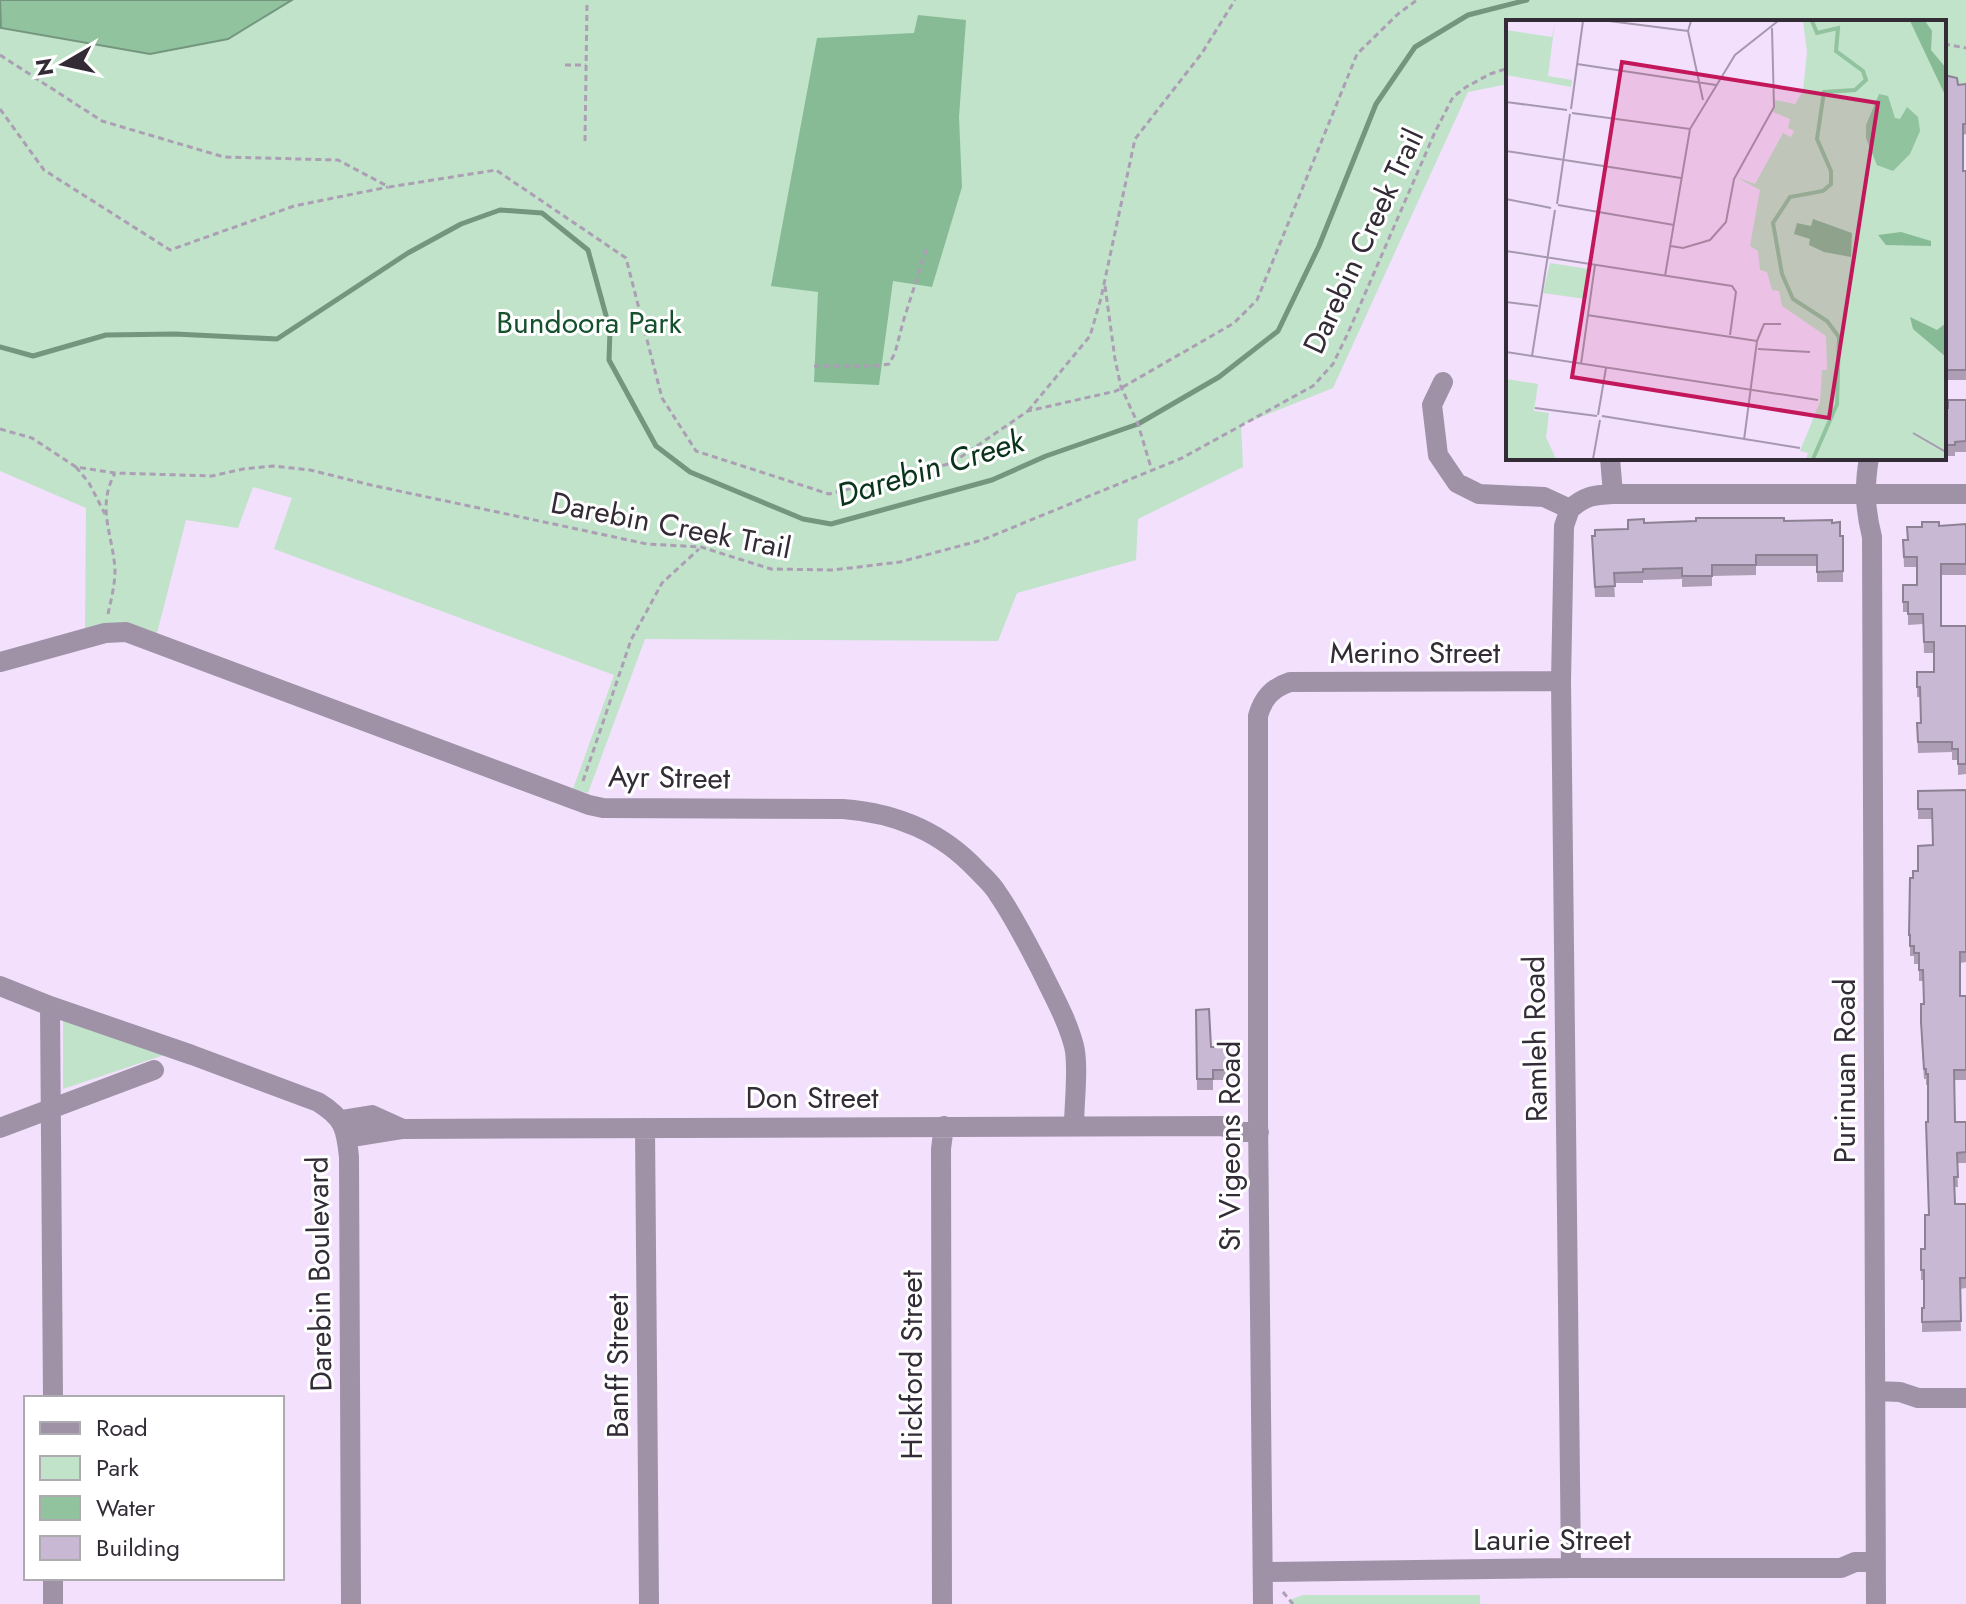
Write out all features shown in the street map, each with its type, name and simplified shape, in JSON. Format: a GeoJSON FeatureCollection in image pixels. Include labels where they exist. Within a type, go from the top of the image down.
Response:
{"type":"FeatureCollection","features":[{"type":"Feature","properties":{"kind":"street"},"geometry":{"type":"LineString","coordinates":[[1443,382],[1432,405],[1438,455],[1457,483],[1479,494],[1544,497],[1570,509],[1581,499],[1613,494],[1966,494]]}},
{"type":"Feature","properties":{"kind":"street"},"geometry":{"type":"LineString","coordinates":[[1610,460],[1613,494]]}},
{"type":"Feature","properties":{"kind":"street","name":"Purinuan Road"},"geometry":{"type":"LineString","coordinates":[[1873,460],[1879,475],[1872,494],[1879,512],[1872,537],[1876,1604]]}},
{"type":"Feature","properties":{"kind":"street","name":"Ramleh Road"},"geometry":{"type":"LineString","coordinates":[[1570,509],[1564,526],[1561,681],[1571,1568]]}},
{"type":"Feature","properties":{"kind":"street","name":"Ayr Street"},"geometry":{"type":"LineString","coordinates":[[0,662],[105,633],[126,632],[603,808],[843,809],[872,811],[902,820],[924,830],[966,859],[997,891],[1033,955],[1062,1014],[1074,1048],[1074,1126]]}},
{"type":"Feature","properties":{"kind":"street","name":"Merino Street"},"geometry":{"type":"LineString","coordinates":[[1271,691],[1290,682],[1561,681]]}},
{"type":"Feature","properties":{"kind":"street","name":"St Vigeons Road"},"geometry":{"type":"LineString","coordinates":[[1263,1604],[1258,716],[1261,703],[1271,691]]}},
{"type":"Feature","properties":{"kind":"street","name":"Darebin Boulevard"},"geometry":{"type":"LineString","coordinates":[[0,986],[318,1102],[329,1108],[344,1129],[349,1157],[351,1604]]}},
{"type":"Feature","properties":{"kind":"street"},"geometry":{"type":"LineString","coordinates":[[50,1006],[53,1396]]}},
{"type":"Feature","properties":{"kind":"street"},"geometry":{"type":"LineString","coordinates":[[0,1128],[154,1070]]}},
{"type":"Feature","properties":{"kind":"street","name":"Don Street"},"geometry":{"type":"LineString","coordinates":[[344,1129],[372,1115],[403,1129],[1222,1126],[1240,1119],[1258,1125]]}},
{"type":"Feature","properties":{"kind":"street","name":"Hickford Street"},"geometry":{"type":"LineString","coordinates":[[942,1604],[941,1149],[944,1126]]}},
{"type":"Feature","properties":{"kind":"street","name":"Banff Street"},"geometry":{"type":"LineString","coordinates":[[645,1128],[649,1604]]}},
{"type":"Feature","properties":{"kind":"street"},"geometry":{"type":"LineString","coordinates":[[1876,1398],[1900,1392],[1918,1398],[1966,1398]]}},
{"type":"Feature","properties":{"kind":"street","name":"Laurie Street"},"geometry":{"type":"LineString","coordinates":[[1263,1572],[1841,1568],[1855,1562],[1876,1568]]}},
{"type":"Feature","properties":{"kind":"street"},"geometry":{"type":"LineString","coordinates":[[53,1580],[53,1604]]}},
{"type":"Feature","properties":{"kind":"path"},"geometry":{"type":"LineString","coordinates":[[0,109],[44,170],[170,250],[294,206],[496,170],[626,258],[662,398],[696,451],[829,494],[952,463],[1028,411],[1068,364],[1090,336],[1135,139],[1202,53],[1235,0]]}},
{"type":"Feature","properties":{"kind":"path"},"geometry":{"type":"LineString","coordinates":[[1028,411],[1116,391],[1234,323],[1257,300],[1357,54],[1417,0]]}},
{"type":"Feature","properties":{"kind":"path"},"geometry":{"type":"LineString","coordinates":[[585,141],[587,3]]}},
{"type":"Feature","properties":{"kind":"path"},"geometry":{"type":"LineString","coordinates":[[1946,44],[1966,48]]}},
{"type":"Feature","properties":{"kind":"path"},"geometry":{"type":"LineString","coordinates":[[0,55],[102,121],[224,157],[338,160],[389,187]]}},
{"type":"Feature","properties":{"kind":"path"},"geometry":{"type":"LineString","coordinates":[[565,65],[586,65]]}},
{"type":"Feature","properties":{"kind":"path","name":"Darebin Creek Trail"},"geometry":{"type":"LineString","coordinates":[[0,429],[32,438],[76,467],[115,473],[212,476],[273,466],[310,470],[647,544],[701,547],[771,569],[833,570],[900,562],[982,540],[1152,471],[1182,458],[1313,386],[1333,364],[1453,97],[1490,74],[1506,69]]}},
{"type":"Feature","properties":{"kind":"path"},"geometry":{"type":"LineString","coordinates":[[814,366],[889,364],[927,247]]}},
{"type":"Feature","properties":{"kind":"path"},"geometry":{"type":"LineString","coordinates":[[1104,283],[1121,387],[1138,424],[1152,471]]}},
{"type":"Feature","properties":{"kind":"path"},"geometry":{"type":"LineString","coordinates":[[76,467],[89,483],[106,516]]}},
{"type":"Feature","properties":{"kind":"path"},"geometry":{"type":"LineString","coordinates":[[105,633],[115,569],[106,498],[115,473]]}},
{"type":"Feature","properties":{"kind":"path"},"geometry":{"type":"LineString","coordinates":[[576,800],[631,640],[662,583],[701,547]]}},
{"type":"Feature","properties":{"kind":"path"},"geometry":{"type":"LineString","coordinates":[[1280,1590],[1293,1604]]}},
{"type":"Feature","properties":{"kind":"green space","name":"Bundoora Park"},"geometry":{"type":"Polygon","coordinates":[[[0,0],[1966,0],[1966,87],[1946,82],[1946,20],[1506,20],[1506,84],[1468,92],[1333,388],[1241,425],[1243,467],[1138,519],[1136,560],[1017,593],[998,641],[645,639],[588,793],[573,789],[614,675],[274,549],[292,498],[253,487],[238,528],[186,520],[157,633],[119,627],[85,632],[86,508],[0,471],[0,0]]]}},
{"type":"Feature","properties":{"kind":"green space"},"geometry":{"type":"Polygon","coordinates":[[[63,1018],[164,1055],[63,1089],[63,1018]]]}},
{"type":"Feature","properties":{"kind":"green space"},"geometry":{"type":"Polygon","coordinates":[[[1303,1595],[1480,1595],[1480,1604],[1289,1604],[1290,1600],[1303,1595]]]}},
{"type":"Feature","properties":{"kind":"shaded area"},"geometry":{"type":"Polygon","coordinates":[[[918,15],[966,20],[959,117],[962,187],[932,287],[893,281],[879,385],[814,382],[818,292],[771,286],[817,38],[914,33],[918,15]]]}},
{"type":"Feature","properties":{"kind":"water"},"geometry":{"type":"Polygon","coordinates":[[[0,0],[292,0],[228,39],[150,54],[1,28],[0,0]]]}},
{"type":"Feature","properties":{"kind":"building"},"geometry":{"type":"Polygon","coordinates":[[[1946,75],[1957,78],[1958,85],[1966,84],[1963,171],[1966,171],[1966,370],[1946,370],[1946,75]]]}},
{"type":"Feature","properties":{"kind":"building"},"geometry":{"type":"Polygon","coordinates":[[[1948,400],[1966,400],[1966,441],[1955,442],[1955,445],[1946,445],[1948,400]]]}},
{"type":"Feature","properties":{"kind":"building"},"geometry":{"type":"Polygon","coordinates":[[[1696,518],[1784,518],[1784,521],[1840,522],[1843,571],[1817,572],[1817,555],[1756,555],[1756,565],[1712,565],[1712,576],[1682,576],[1682,568],[1643,569],[1643,572],[1614,573],[1615,586],[1595,587],[1592,536],[1595,536],[1595,530],[1628,529],[1628,520],[1644,519],[1644,523],[1696,521],[1696,518]]]}},
{"type":"Feature","properties":{"kind":"building"},"geometry":{"type":"Polygon","coordinates":[[[1922,522],[1939,522],[1939,526],[1966,524],[1966,564],[1941,564],[1941,626],[1966,626],[1966,764],[1958,764],[1958,749],[1952,749],[1952,742],[1918,742],[1917,723],[1921,723],[1917,672],[1934,672],[1934,642],[1924,642],[1923,614],[1908,614],[1908,602],[1903,602],[1903,585],[1917,585],[1917,557],[1904,557],[1903,540],[1908,540],[1907,527],[1922,527],[1922,522]]]}},
{"type":"Feature","properties":{"kind":"building"},"geometry":{"type":"Polygon","coordinates":[[[1966,790],[1966,952],[1960,952],[1960,996],[1966,996],[1966,1070],[1954,1070],[1955,1122],[1966,1122],[1966,1152],[1957,1153],[1958,1177],[1954,1177],[1955,1204],[1966,1204],[1966,1278],[1960,1278],[1961,1321],[1922,1322],[1924,1270],[1921,1270],[1921,1249],[1925,1249],[1925,1215],[1929,1215],[1928,1074],[1924,1069],[1921,1022],[1923,970],[1919,970],[1919,953],[1914,953],[1914,946],[1910,946],[1910,878],[1913,878],[1913,871],[1918,871],[1918,846],[1933,845],[1932,809],[1918,809],[1918,791],[1966,790]]]}},
{"type":"Feature","properties":{"kind":"building"},"geometry":{"type":"Polygon","coordinates":[[[1209,1009],[1211,1047],[1230,1047],[1230,1070],[1213,1070],[1213,1079],[1197,1079],[1196,1010],[1209,1009]]]}},
{"type":"Feature","properties":{"kind":"waterway","name":"Darebin Creek"},"geometry":{"type":"LineString","coordinates":[[0,347],[33,356],[106,335],[175,334],[277,339],[408,253],[461,224],[500,210],[542,213],[588,250],[610,330],[609,360],[656,446],[690,472],[803,519],[831,524],[992,480],[1046,456],[1138,424],[1219,377],[1278,331],[1319,246],[1376,104],[1415,47],[1468,15],[1527,0]]}}]}
